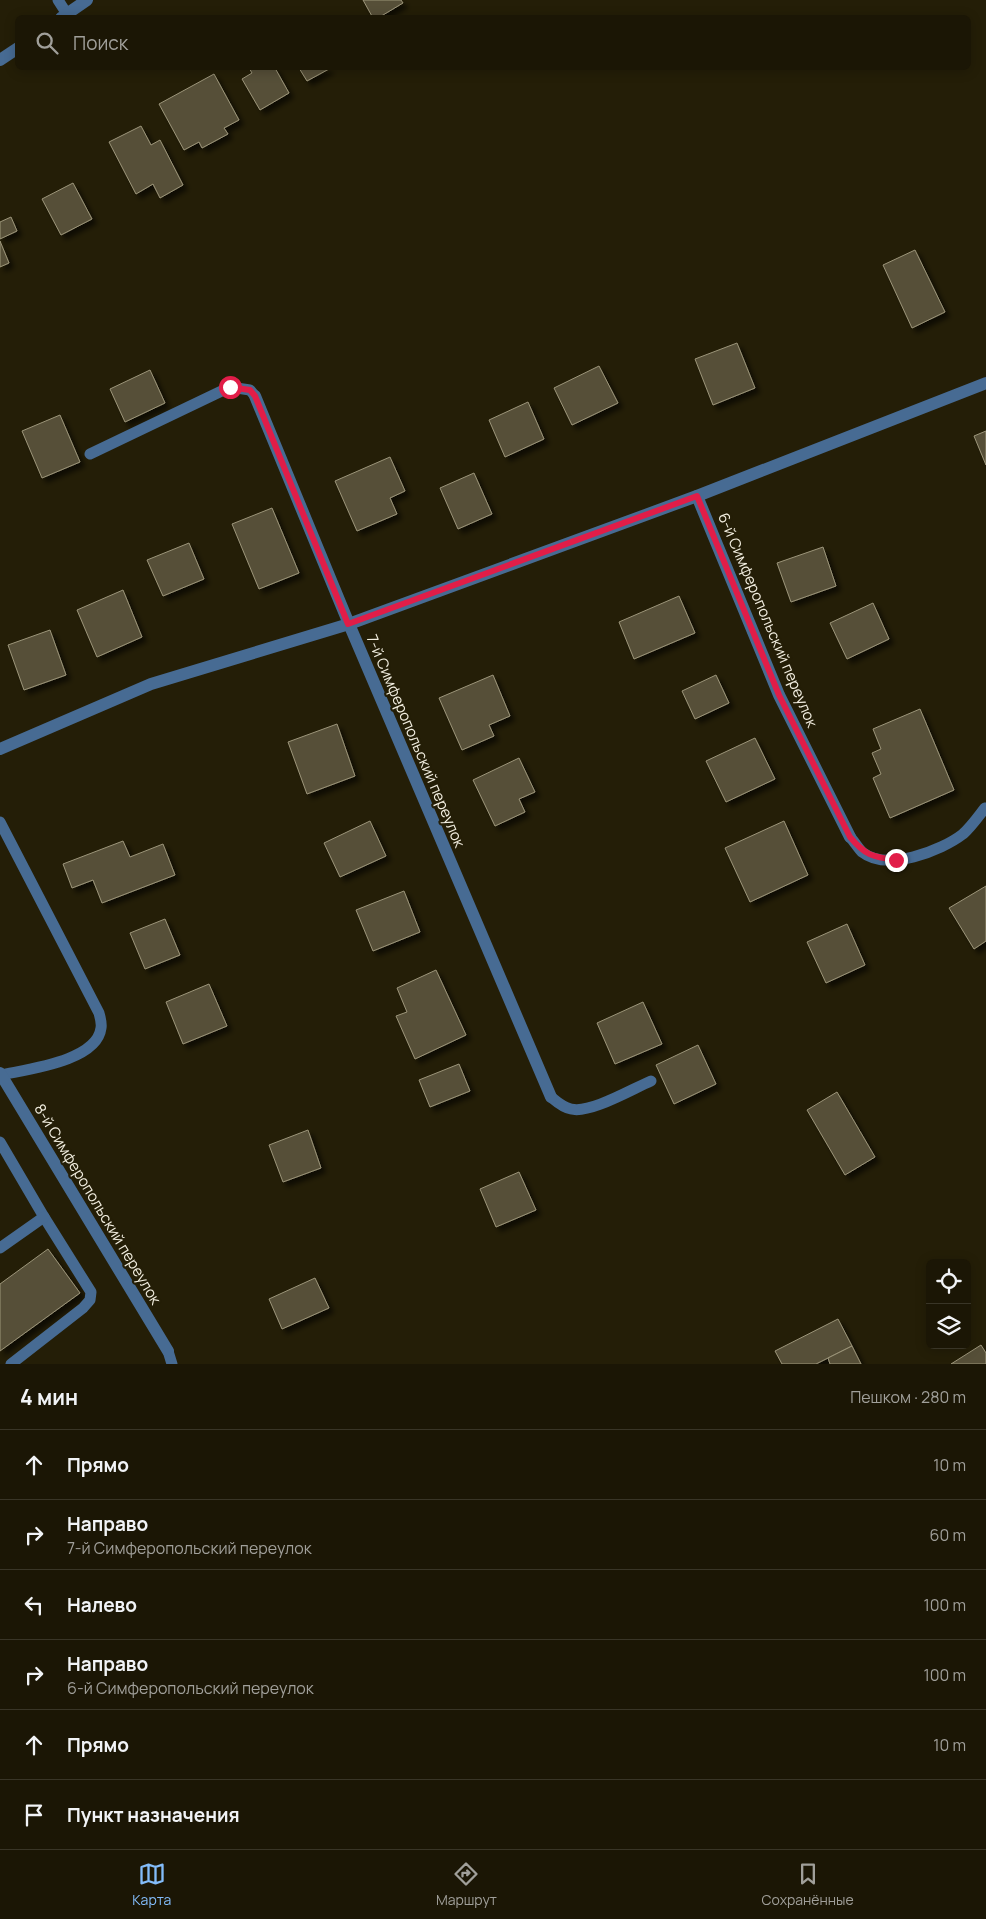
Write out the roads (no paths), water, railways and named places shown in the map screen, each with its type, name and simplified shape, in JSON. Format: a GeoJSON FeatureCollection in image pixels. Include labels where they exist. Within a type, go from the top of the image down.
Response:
{"type":"FeatureCollection","features":[{"type":"Feature","properties":{"kind":"street"},"geometry":{"type":"LineString","coordinates":[[65,15],[87,0]]}},
{"type":"Feature","properties":{"kind":"street"},"geometry":{"type":"LineString","coordinates":[[0,60],[15,50]]}},
{"type":"Feature","properties":{"kind":"street"},"geometry":{"type":"LineString","coordinates":[[0,749],[151,684],[348,624],[697,496],[986,383]]}},
{"type":"Feature","properties":{"kind":"street","name":"7-й Симферопольский переулок"},"geometry":{"type":"LineString","coordinates":[[255,396],[348,624],[551,1097]]}},
{"type":"Feature","properties":{"kind":"street","name":"6-й Симферопольский переулок"},"geometry":{"type":"LineString","coordinates":[[697,496],[779,695],[850,837]]}},
{"type":"Feature","properties":{"kind":"street","name":"8-й Симферопольский переулок"},"geometry":{"type":"LineString","coordinates":[[1,1074],[168,1351]]}},
{"type":"Feature","properties":{"kind":"lane"},"geometry":{"type":"LineString","coordinates":[[58,0],[64,15]]}},
{"type":"Feature","properties":{"kind":"lane"},"geometry":{"type":"LineString","coordinates":[[90,454],[230,387],[250,390],[255,396]]}},
{"type":"Feature","properties":{"kind":"lane"},"geometry":{"type":"LineString","coordinates":[[850,837],[863,852],[877,858],[896,860],[916,857],[944,845],[963,834],[985,808]]}},
{"type":"Feature","properties":{"kind":"lane"},"geometry":{"type":"LineString","coordinates":[[0,822],[99,1012],[101,1027],[97,1040],[89,1049],[74,1056],[1,1074]]}},
{"type":"Feature","properties":{"kind":"lane"},"geometry":{"type":"LineString","coordinates":[[551,1097],[561,1106],[572,1110],[586,1109],[651,1081]]}},
{"type":"Feature","properties":{"kind":"lane"},"geometry":{"type":"LineString","coordinates":[[0,1142],[44,1218],[91,1292],[90,1300],[11,1364]]}},
{"type":"Feature","properties":{"kind":"lane"},"geometry":{"type":"LineString","coordinates":[[0,1248],[44,1218]]}},
{"type":"Feature","properties":{"kind":"lane"},"geometry":{"type":"LineString","coordinates":[[168,1351],[172,1364]]}}]}
